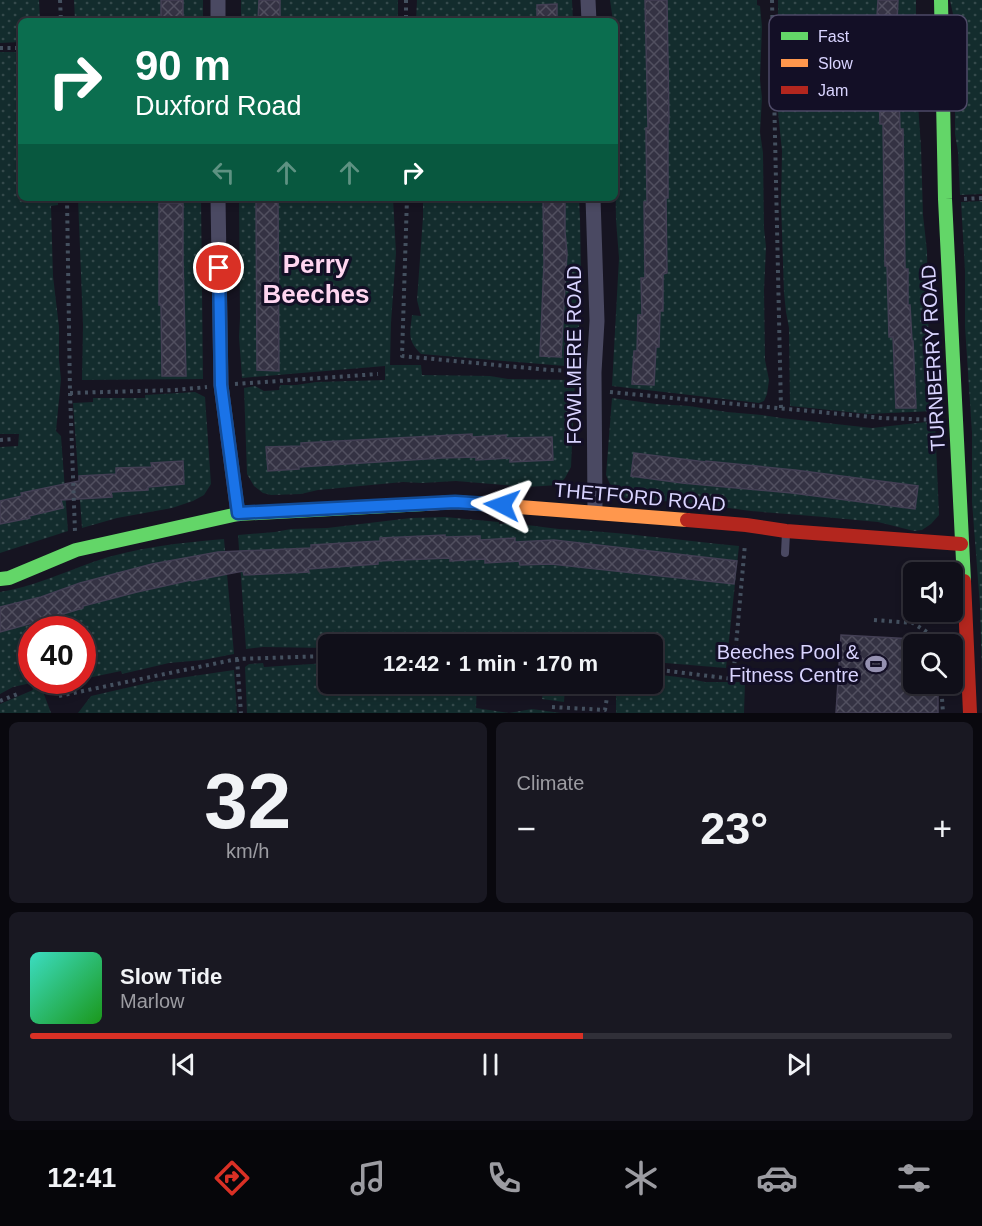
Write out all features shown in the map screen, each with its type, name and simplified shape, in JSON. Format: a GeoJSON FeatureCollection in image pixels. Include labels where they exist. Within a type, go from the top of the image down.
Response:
{"type":"FeatureCollection","features":[{"type":"Feature","properties":{"kind":"street"},"geometry":{"type":"LineString","coordinates":[[218,0],[218,18]]}},
{"type":"Feature","properties":{"kind":"street"},"geometry":{"type":"LineString","coordinates":[[588,0],[589,18]]}},
{"type":"Feature","properties":{"kind":"street","name":"TURNBERRY ROAD"},"geometry":{"type":"LineString","coordinates":[[941,0],[941,15]]}},
{"type":"Feature","properties":{"kind":"street","name":"TURNBERRY ROAD"},"geometry":{"type":"LineString","coordinates":[[943,111],[945,199],[970,713]]}},
{"type":"Feature","properties":{"kind":"street"},"geometry":{"type":"LineString","coordinates":[[218,201],[221,385],[238,513]]}},
{"type":"Feature","properties":{"kind":"street","name":"FOWLMERE ROAD"},"geometry":{"type":"LineString","coordinates":[[593,201],[597,321],[594,372],[595,512]]}},
{"type":"Feature","properties":{"kind":"street","name":"THETFORD ROAD"},"geometry":{"type":"LineString","coordinates":[[0,579],[9,578],[76,550],[238,513],[455,502],[961,544]]}},
{"type":"Feature","properties":{"kind":"lane"},"geometry":{"type":"LineString","coordinates":[[785,553],[786,531]]}},
{"type":"Feature","properties":{"kind":"path"},"geometry":{"type":"LineString","coordinates":[[60,0],[61,18]]}},
{"type":"Feature","properties":{"kind":"path"},"geometry":{"type":"LineString","coordinates":[[406,0],[406,18]]}},
{"type":"Feature","properties":{"kind":"path"},"geometry":{"type":"LineString","coordinates":[[772,0],[772,15]]}},
{"type":"Feature","properties":{"kind":"path"},"geometry":{"type":"LineString","coordinates":[[0,48],[18,48]]}},
{"type":"Feature","properties":{"kind":"path"},"geometry":{"type":"LineString","coordinates":[[774,111],[781,409]]}},
{"type":"Feature","properties":{"kind":"path"},"geometry":{"type":"LineString","coordinates":[[67,201],[70,393],[76,550]]}},
{"type":"Feature","properties":{"kind":"path"},"geometry":{"type":"LineString","coordinates":[[407,201],[402,356],[594,372]]}},
{"type":"Feature","properties":{"kind":"path"},"geometry":{"type":"LineString","coordinates":[[70,393],[175,390],[378,374]]}},
{"type":"Feature","properties":{"kind":"path"},"geometry":{"type":"LineString","coordinates":[[595,391],[882,418],[957,421]]}},
{"type":"Feature","properties":{"kind":"path"},"geometry":{"type":"LineString","coordinates":[[0,440],[15,439]]}},
{"type":"Feature","properties":{"kind":"path"},"geometry":{"type":"LineString","coordinates":[[663,670],[733,679],[746,525]]}},
{"type":"Feature","properties":{"kind":"path"},"geometry":{"type":"LineString","coordinates":[[874,620],[913,623],[930,634]]}},
{"type":"Feature","properties":{"kind":"path"},"geometry":{"type":"LineString","coordinates":[[58,696],[237,659],[318,656]]}},
{"type":"Feature","properties":{"kind":"path"},"geometry":{"type":"LineString","coordinates":[[237,659],[241,713]]}},
{"type":"Feature","properties":{"kind":"path"},"geometry":{"type":"LineString","coordinates":[[0,701],[18,694]]}},
{"type":"Feature","properties":{"kind":"path"},"geometry":{"type":"LineString","coordinates":[[552,706],[605,710],[607,694]]}},
{"type":"Feature","properties":{"kind":"path"},"geometry":{"type":"LineString","coordinates":[[942,694],[943,713]]}},
{"type":"Feature","properties":{"kind":"green space"},"geometry":{"type":"Polygon","coordinates":[[[0,0],[39,0],[40,18],[18,18],[18,42],[0,43],[0,0]]]}},
{"type":"Feature","properties":{"kind":"green space"},"geometry":{"type":"Polygon","coordinates":[[[74,0],[203,0],[203,18],[75,18],[74,0]]]}},
{"type":"Feature","properties":{"kind":"green space"},"geometry":{"type":"Polygon","coordinates":[[[241,0],[398,0],[398,18],[241,18],[241,0]]]}},
{"type":"Feature","properties":{"kind":"green space"},"geometry":{"type":"Polygon","coordinates":[[[417,0],[572,0],[573,18],[416,18],[417,0]]]}},
{"type":"Feature","properties":{"kind":"green space"},"geometry":{"type":"Polygon","coordinates":[[[610,0],[757,0],[757,5],[760,6],[762,98],[760,132],[763,153],[766,247],[765,360],[769,380],[764,401],[759,403],[612,386],[619,258],[616,201],[618,201],[618,18],[613,18],[610,0]]]}},
{"type":"Feature","properties":{"kind":"green space"},"geometry":{"type":"Polygon","coordinates":[[[778,0],[916,0],[916,15],[778,15],[778,0]]]}},
{"type":"Feature","properties":{"kind":"green space"},"geometry":{"type":"Polygon","coordinates":[[[950,0],[982,0],[982,194],[960,195],[955,111],[967,111],[967,15],[953,15],[950,0]]]}},
{"type":"Feature","properties":{"kind":"green space"},"geometry":{"type":"Polygon","coordinates":[[[0,52],[18,52],[18,201],[58,201],[58,205],[51,206],[53,276],[59,327],[61,379],[56,431],[61,436],[68,531],[0,553],[0,447],[18,446],[19,434],[0,434],[0,52]]]}},
{"type":"Feature","properties":{"kind":"green space"},"geometry":{"type":"Polygon","coordinates":[[[918,111],[923,215],[927,251],[929,356],[934,411],[868,414],[790,406],[789,328],[784,293],[781,203],[782,151],[778,112],[918,111]]]}},
{"type":"Feature","properties":{"kind":"green space"},"geometry":{"type":"Polygon","coordinates":[[[78,201],[201,201],[203,379],[82,380],[83,325],[78,201]]]}},
{"type":"Feature","properties":{"kind":"green space"},"geometry":{"type":"Polygon","coordinates":[[[239,201],[393,201],[396,253],[390,365],[421,365],[422,375],[575,380],[571,467],[558,485],[527,487],[456,481],[403,482],[318,490],[301,494],[263,493],[254,486],[247,474],[244,388],[255,386],[264,391],[279,390],[280,385],[385,380],[385,366],[242,378],[239,201]]]}},
{"type":"Feature","properties":{"kind":"green space"},"geometry":{"type":"Polygon","coordinates":[[[423,201],[579,201],[581,272],[577,367],[421,354],[411,341],[410,332],[412,315],[421,316],[417,300],[423,201]]]}},
{"type":"Feature","properties":{"kind":"green space"},"geometry":{"type":"Polygon","coordinates":[[[982,201],[982,673],[980,606],[972,502],[972,433],[965,327],[961,202],[982,201]]]}},
{"type":"Feature","properties":{"kind":"green space"},"geometry":{"type":"Polygon","coordinates":[[[195,392],[205,397],[211,484],[204,495],[172,508],[117,518],[82,528],[73,403],[93,402],[93,398],[145,398],[145,395],[195,392]]]}},
{"type":"Feature","properties":{"kind":"green space"},"geometry":{"type":"Polygon","coordinates":[[[612,398],[872,428],[935,421],[939,515],[922,530],[914,531],[878,522],[626,498],[613,489],[606,475],[612,398]]]}},
{"type":"Feature","properties":{"kind":"green space"},"geometry":{"type":"Polygon","coordinates":[[[445,517],[739,546],[726,668],[663,663],[663,634],[318,634],[318,648],[246,649],[238,535],[411,518],[445,517]]]}},
{"type":"Feature","properties":{"kind":"green space"},"geometry":{"type":"Polygon","coordinates":[[[224,539],[234,654],[169,663],[122,674],[121,671],[96,676],[96,616],[18,616],[18,686],[0,694],[0,592],[35,583],[125,553],[174,544],[224,539]]]}},
{"type":"Feature","properties":{"kind":"green space"},"geometry":{"type":"Polygon","coordinates":[[[263,663],[264,667],[318,664],[318,694],[477,694],[476,708],[509,713],[247,713],[245,667],[249,664],[263,663]]]}},
{"type":"Feature","properties":{"kind":"green space"},"geometry":{"type":"Polygon","coordinates":[[[234,670],[237,713],[78,713],[91,696],[152,682],[234,670]]]}},
{"type":"Feature","properties":{"kind":"green space"},"geometry":{"type":"Polygon","coordinates":[[[663,675],[705,682],[745,682],[744,713],[616,713],[616,694],[663,694],[663,675]]]}},
{"type":"Feature","properties":{"kind":"green space"},"geometry":{"type":"Polygon","coordinates":[[[24,694],[44,694],[51,713],[0,713],[0,704],[24,694]]]}},
{"type":"Feature","properties":{"kind":"green space"},"geometry":{"type":"Polygon","coordinates":[[[543,694],[565,694],[564,702],[542,699],[543,694]]]}},
{"type":"Feature","properties":{"kind":"green space"},"geometry":{"type":"Polygon","coordinates":[[[532,709],[561,713],[509,713],[532,709]]]}},
{"type":"Feature","properties":{"kind":"building"},"geometry":{"type":"Polygon","coordinates":[[[161,0],[183,0],[183,18],[161,18],[161,0]]]}},
{"type":"Feature","properties":{"kind":"building"},"geometry":{"type":"Polygon","coordinates":[[[259,0],[280,0],[280,18],[258,18],[259,0]]]}},
{"type":"Feature","properties":{"kind":"building"},"geometry":{"type":"Polygon","coordinates":[[[645,0],[667,0],[669,123],[668,198],[666,198],[667,273],[663,274],[663,311],[660,311],[659,347],[656,347],[654,385],[632,384],[634,351],[637,351],[638,315],[642,315],[641,278],[645,278],[644,202],[647,202],[646,128],[648,128],[645,0]]]}},
{"type":"Feature","properties":{"kind":"building"},"geometry":{"type":"Polygon","coordinates":[[[878,0],[898,0],[897,15],[877,15],[878,0]]]}},
{"type":"Feature","properties":{"kind":"building"},"geometry":{"type":"Polygon","coordinates":[[[557,4],[557,18],[537,18],[537,5],[557,4]]]}},
{"type":"Feature","properties":{"kind":"building"},"geometry":{"type":"Polygon","coordinates":[[[880,111],[900,111],[900,129],[903,129],[905,269],[908,269],[908,305],[910,305],[913,341],[916,408],[896,408],[893,337],[889,337],[887,266],[885,266],[883,124],[880,124],[880,111]]]}},
{"type":"Feature","properties":{"kind":"building"},"geometry":{"type":"Polygon","coordinates":[[[256,201],[278,201],[279,371],[257,370],[256,201]]]}},
{"type":"Feature","properties":{"kind":"building"},"geometry":{"type":"Polygon","coordinates":[[[543,201],[565,201],[567,253],[561,357],[540,356],[544,263],[543,201]]]}},
{"type":"Feature","properties":{"kind":"building"},"geometry":{"type":"Polygon","coordinates":[[[159,203],[183,203],[186,376],[162,376],[159,203]]]}},
{"type":"Feature","properties":{"kind":"building"},"geometry":{"type":"Polygon","coordinates":[[[472,434],[472,437],[506,435],[506,438],[552,437],[553,460],[510,462],[510,458],[476,460],[476,457],[442,458],[268,471],[266,447],[472,434]]]}},
{"type":"Feature","properties":{"kind":"building"},"geometry":{"type":"Polygon","coordinates":[[[634,453],[918,486],[915,509],[631,476],[634,453]]]}},
{"type":"Feature","properties":{"kind":"building"},"geometry":{"type":"Polygon","coordinates":[[[183,461],[184,484],[148,487],[148,490],[111,492],[112,497],[61,500],[63,508],[0,524],[0,501],[22,496],[21,493],[79,481],[79,476],[116,474],[116,468],[152,467],[151,463],[183,461]]]}},
{"type":"Feature","properties":{"kind":"building"},"geometry":{"type":"Polygon","coordinates":[[[445,535],[445,537],[480,536],[480,540],[515,538],[515,542],[554,540],[737,561],[734,584],[551,564],[520,565],[519,561],[485,563],[485,559],[450,561],[450,558],[378,561],[378,564],[308,569],[309,572],[244,575],[243,571],[137,592],[83,606],[83,608],[57,616],[18,616],[18,627],[0,632],[0,607],[152,564],[218,552],[311,548],[311,545],[380,541],[380,538],[445,535]]]}},
{"type":"Feature","properties":{"kind":"building","name":"Beeches Pool & Fitness Centre"},"geometry":{"type":"Polygon","coordinates":[[[841,635],[903,638],[903,694],[938,694],[938,713],[836,713],[841,635]]]}},
{"type":"Feature","properties":{"kind":"traffic: fast"},"geometry":{"type":"LineString","coordinates":[[941,0],[941,15]]}},
{"type":"Feature","properties":{"kind":"traffic: fast"},"geometry":{"type":"LineString","coordinates":[[943,111],[945,199],[964,581]]}},
{"type":"Feature","properties":{"kind":"traffic: fast"},"geometry":{"type":"LineString","coordinates":[[0,579],[9,578],[76,550],[238,514],[425,504]]}},
{"type":"Feature","properties":{"kind":"traffic: slow"},"geometry":{"type":"LineString","coordinates":[[425,504],[455,502],[687,520]]}},
{"type":"Feature","properties":{"kind":"traffic: jam"},"geometry":{"type":"LineString","coordinates":[[687,520],[786,531],[961,544]]}},
{"type":"Feature","properties":{"kind":"traffic: jam"},"geometry":{"type":"LineString","coordinates":[[964,581],[970,713]]}},
{"type":"Feature","properties":{"kind":"place","name":"Beeches Pool & Fitness Centre"},"geometry":{"type":"Point","coordinates":[876,664]}},
{"type":"Feature","properties":{"kind":"district","name":"Perry Beeches"},"geometry":{"type":"Point","coordinates":[316,279]}},
{"type":"Feature","properties":{"kind":"route"},"geometry":{"type":"LineString","coordinates":[[219,268],[221,385],[238,513],[455,502],[502,505]]}}]}
